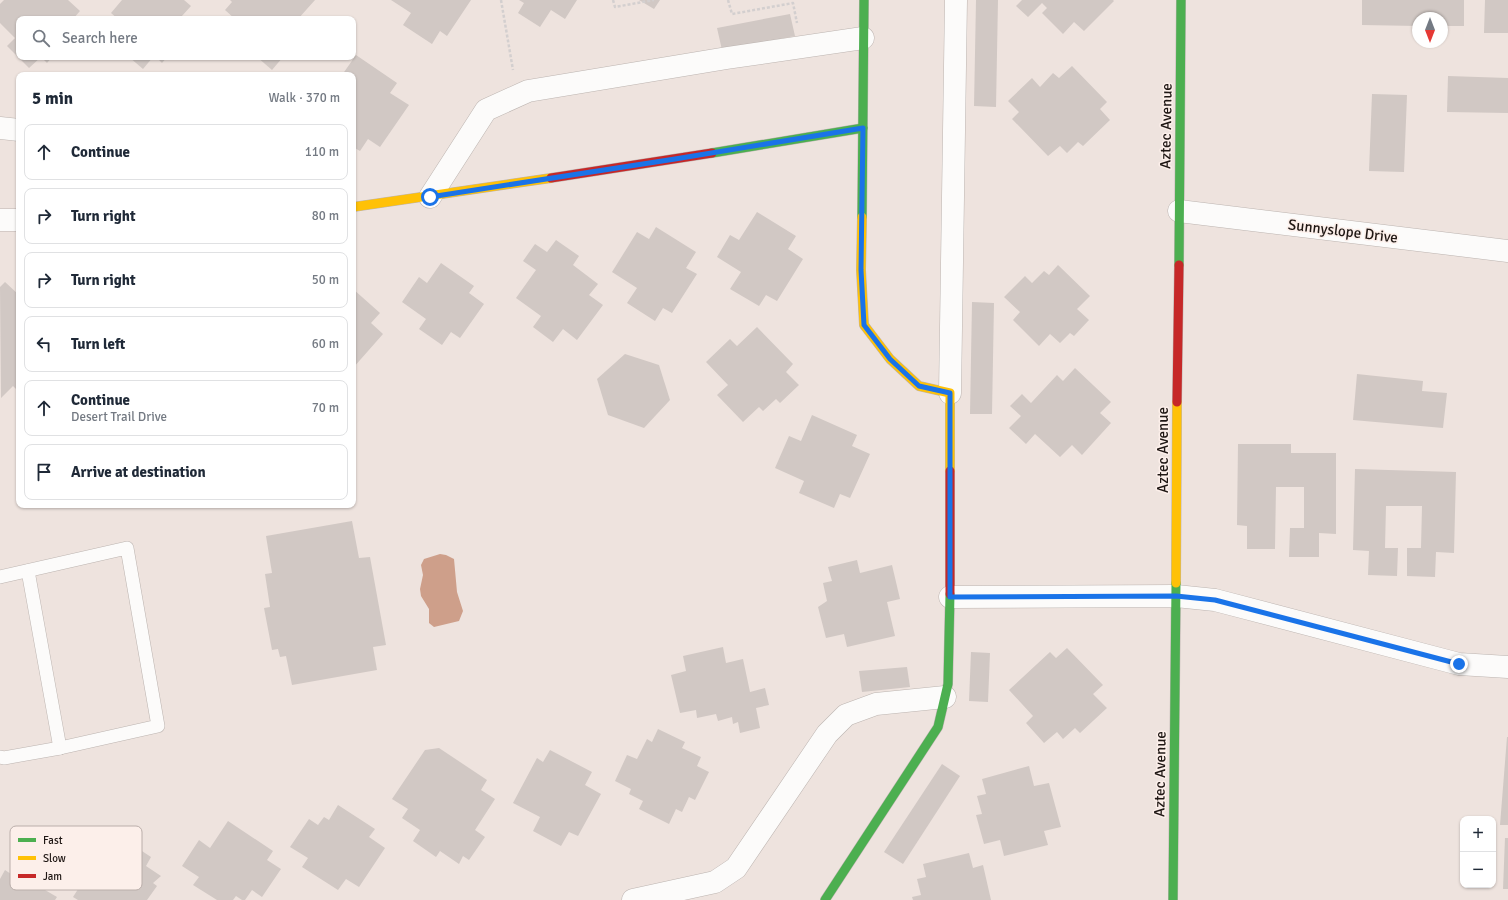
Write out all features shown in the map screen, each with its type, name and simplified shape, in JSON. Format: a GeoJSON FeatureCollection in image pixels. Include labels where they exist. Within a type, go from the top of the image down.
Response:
{"type":"FeatureCollection","features":[{"type":"Feature","properties":{"kind":"street"},"geometry":{"type":"LineString","coordinates":[[864,0],[861,270],[864,325],[890,359],[919,386],[950,393]]}},
{"type":"Feature","properties":{"kind":"street"},"geometry":{"type":"LineString","coordinates":[[825,900],[938,727],[948,684],[950,597],[950,393],[956,0]]}},
{"type":"Feature","properties":{"kind":"street","name":"Aztec Avenue"},"geometry":{"type":"LineString","coordinates":[[1173,900],[1181,0]]}},
{"type":"Feature","properties":{"kind":"street"},"geometry":{"type":"LineString","coordinates":[[430,197],[486,110],[528,91],[727,58],[863,38]]}},
{"type":"Feature","properties":{"kind":"street"},"geometry":{"type":"LineString","coordinates":[[0,128],[16,130]]}},
{"type":"Feature","properties":{"kind":"street"},"geometry":{"type":"LineString","coordinates":[[356,207],[430,197],[863,128]]}},
{"type":"Feature","properties":{"kind":"street","name":"Sunnyslope Drive"},"geometry":{"type":"LineString","coordinates":[[1179,212],[1508,251]]}},
{"type":"Feature","properties":{"kind":"street"},"geometry":{"type":"LineString","coordinates":[[0,220],[16,220]]}},
{"type":"Feature","properties":{"kind":"street"},"geometry":{"type":"LineString","coordinates":[[950,597],[1176,596],[1215,600],[1459,664],[1508,667]]}},
{"type":"Feature","properties":{"kind":"street"},"geometry":{"type":"LineString","coordinates":[[633,900],[714,882],[736,868],[828,734],[846,715],[876,704],[945,697]]}},
{"type":"Feature","properties":{"kind":"lane"},"geometry":{"type":"LineString","coordinates":[[0,577],[127,548],[158,726],[60,748],[4,758],[0,757]]}},
{"type":"Feature","properties":{"kind":"lane"},"geometry":{"type":"LineString","coordinates":[[28,571],[60,748]]}},
{"type":"Feature","properties":{"kind":"path"},"geometry":{"type":"LineString","coordinates":[[501,0],[517,96]]}},
{"type":"Feature","properties":{"kind":"path"},"geometry":{"type":"LineString","coordinates":[[613,0],[615,7],[654,0]]}},
{"type":"Feature","properties":{"kind":"path"},"geometry":{"type":"LineString","coordinates":[[728,0],[732,14],[793,2],[801,48]]}},
{"type":"Feature","properties":{"kind":"shaded area"},"geometry":{"type":"Polygon","coordinates":[[[440,554],[454,559],[457,592],[463,611],[459,621],[434,627],[429,623],[429,609],[421,596],[420,589],[423,575],[421,565],[424,559],[440,554]]]}},
{"type":"Feature","properties":{"kind":"building"},"geometry":{"type":"Polygon","coordinates":[[[4,0],[68,0],[80,11],[76,16],[16,16],[16,55],[7,46],[15,38],[0,23],[0,4],[4,0]]]}},
{"type":"Feature","properties":{"kind":"building"},"geometry":{"type":"Polygon","coordinates":[[[122,0],[184,0],[191,6],[182,16],[114,16],[111,13],[122,0]]]}},
{"type":"Feature","properties":{"kind":"building"},"geometry":{"type":"Polygon","coordinates":[[[230,0],[315,0],[301,16],[232,16],[225,10],[232,2],[230,0]]]}},
{"type":"Feature","properties":{"kind":"building"},"geometry":{"type":"Polygon","coordinates":[[[391,0],[471,0],[447,36],[440,31],[432,44],[403,25],[411,13],[391,0]]]}},
{"type":"Feature","properties":{"kind":"building"},"geometry":{"type":"Polygon","coordinates":[[[519,0],[577,0],[565,19],[551,10],[540,27],[518,13],[524,3],[519,0]]]}},
{"type":"Feature","properties":{"kind":"building"},"geometry":{"type":"Polygon","coordinates":[[[639,0],[660,0],[654,9],[639,0]]]}},
{"type":"Feature","properties":{"kind":"building"},"geometry":{"type":"Polygon","coordinates":[[[976,0],[998,0],[996,107],[974,106],[976,0]]]}},
{"type":"Feature","properties":{"kind":"building"},"geometry":{"type":"Polygon","coordinates":[[[1022,0],[1114,1],[1084,31],[1074,22],[1063,34],[1042,13],[1047,8],[1042,3],[1028,17],[1016,6],[1022,0]]]}},
{"type":"Feature","properties":{"kind":"building"},"geometry":{"type":"Polygon","coordinates":[[[1362,0],[1464,0],[1464,26],[1448,26],[1448,12],[1412,12],[1412,26],[1362,25],[1362,0]]]}},
{"type":"Feature","properties":{"kind":"building"},"geometry":{"type":"Polygon","coordinates":[[[1485,0],[1508,0],[1508,33],[1484,33],[1485,0]]]}},
{"type":"Feature","properties":{"kind":"building"},"geometry":{"type":"Polygon","coordinates":[[[790,14],[795,36],[722,50],[717,28],[790,14]]]}},
{"type":"Feature","properties":{"kind":"building"},"geometry":{"type":"Polygon","coordinates":[[[356,55],[397,83],[390,93],[409,105],[380,147],[368,139],[360,151],[356,149],[356,72],[344,72],[352,60],[356,60],[356,55]]]}},
{"type":"Feature","properties":{"kind":"building"},"geometry":{"type":"Polygon","coordinates":[[[21,60],[38,60],[29,68],[21,60]]]}},
{"type":"Feature","properties":{"kind":"building"},"geometry":{"type":"Polygon","coordinates":[[[132,60],[150,60],[143,69],[132,60]]]}},
{"type":"Feature","properties":{"kind":"building"},"geometry":{"type":"Polygon","coordinates":[[[260,60],[280,60],[272,70],[260,60]]]}},
{"type":"Feature","properties":{"kind":"building"},"geometry":{"type":"Polygon","coordinates":[[[1072,66],[1107,102],[1100,109],[1110,120],[1083,146],[1078,142],[1067,153],[1060,146],[1048,156],[1012,119],[1019,112],[1008,101],[1032,78],[1040,87],[1053,73],[1059,78],[1072,66]]]}},
{"type":"Feature","properties":{"kind":"building"},"geometry":{"type":"Polygon","coordinates":[[[1448,76],[1508,78],[1508,113],[1447,112],[1448,76]]]}},
{"type":"Feature","properties":{"kind":"building"},"geometry":{"type":"Polygon","coordinates":[[[1372,94],[1407,95],[1404,172],[1369,171],[1372,94]]]}},
{"type":"Feature","properties":{"kind":"building"},"geometry":{"type":"Polygon","coordinates":[[[757,212],[796,236],[788,249],[803,259],[777,301],[766,295],[759,306],[730,289],[741,272],[717,257],[730,235],[739,240],[757,212]]]}},
{"type":"Feature","properties":{"kind":"building"},"geometry":{"type":"Polygon","coordinates":[[[656,227],[696,252],[686,268],[697,274],[672,313],[663,308],[655,321],[627,303],[637,288],[612,272],[637,232],[649,239],[656,227]]]}},
{"type":"Feature","properties":{"kind":"building"},"geometry":{"type":"Polygon","coordinates":[[[556,240],[579,256],[573,265],[598,284],[589,295],[603,305],[577,340],[563,329],[553,342],[533,327],[541,316],[516,298],[536,270],[523,261],[535,244],[547,252],[556,240]]]}},
{"type":"Feature","properties":{"kind":"building"},"geometry":{"type":"Polygon","coordinates":[[[441,263],[474,286],[469,293],[484,304],[460,338],[451,332],[442,345],[419,329],[426,319],[402,302],[419,277],[427,283],[441,263]]]}},
{"type":"Feature","properties":{"kind":"building"},"geometry":{"type":"Polygon","coordinates":[[[1058,265],[1090,296],[1077,309],[1089,320],[1074,336],[1070,333],[1060,343],[1050,334],[1039,346],[1013,320],[1020,312],[1004,297],[1025,276],[1032,283],[1044,271],[1049,275],[1058,265]]]}},
{"type":"Feature","properties":{"kind":"building"},"geometry":{"type":"Polygon","coordinates":[[[5,282],[16,292],[16,389],[13,386],[1,398],[0,287],[5,282]]]}},
{"type":"Feature","properties":{"kind":"building"},"geometry":{"type":"Polygon","coordinates":[[[356,292],[380,313],[371,323],[383,334],[356,365],[356,292]]]}},
{"type":"Feature","properties":{"kind":"building"},"geometry":{"type":"Polygon","coordinates":[[[972,302],[994,303],[992,414],[970,414],[972,302]]]}},
{"type":"Feature","properties":{"kind":"building"},"geometry":{"type":"Polygon","coordinates":[[[757,327],[793,364],[786,372],[799,385],[780,403],[776,399],[763,411],[759,407],[743,422],[717,395],[728,385],[706,362],[730,339],[737,346],[757,327]]]}},
{"type":"Feature","properties":{"kind":"building"},"geometry":{"type":"Polygon","coordinates":[[[625,354],[659,365],[670,400],[644,428],[608,415],[597,379],[625,354]]]}},
{"type":"Feature","properties":{"kind":"building"},"geometry":{"type":"Polygon","coordinates":[[[1075,368],[1111,402],[1100,413],[1111,423],[1082,455],[1072,445],[1060,457],[1035,434],[1026,444],[1009,428],[1021,416],[1010,406],[1022,394],[1031,403],[1057,375],[1063,381],[1075,368]]]}},
{"type":"Feature","properties":{"kind":"building"},"geometry":{"type":"Polygon","coordinates":[[[1357,374],[1423,381],[1422,391],[1447,393],[1443,428],[1353,420],[1357,374]]]}},
{"type":"Feature","properties":{"kind":"building"},"geometry":{"type":"Polygon","coordinates":[[[812,415],[857,435],[852,446],[870,454],[850,498],[840,494],[834,508],[799,493],[804,481],[775,468],[789,436],[801,441],[812,415]]]}},
{"type":"Feature","properties":{"kind":"building"},"geometry":{"type":"Polygon","coordinates":[[[1238,444],[1291,444],[1291,453],[1336,453],[1336,534],[1319,533],[1319,557],[1289,557],[1290,528],[1304,528],[1304,487],[1276,487],[1275,549],[1247,549],[1247,526],[1237,525],[1238,444]]]}},
{"type":"Feature","properties":{"kind":"building"},"geometry":{"type":"Polygon","coordinates":[[[1355,469],[1456,472],[1454,553],[1436,552],[1435,577],[1407,576],[1407,548],[1421,548],[1422,506],[1386,506],[1385,548],[1398,548],[1397,576],[1368,575],[1369,551],[1353,550],[1355,469]]]}},
{"type":"Feature","properties":{"kind":"building"},"geometry":{"type":"Polygon","coordinates":[[[352,521],[359,558],[370,557],[386,645],[373,647],[377,670],[292,685],[286,656],[280,657],[278,649],[272,650],[264,608],[270,607],[265,574],[272,573],[266,536],[352,521]]]}},
{"type":"Feature","properties":{"kind":"building"},"geometry":{"type":"Polygon","coordinates":[[[857,560],[860,573],[892,565],[900,599],[887,602],[895,636],[847,647],[844,634],[826,638],[818,607],[827,601],[823,583],[832,581],[828,567],[857,560]]]}},
{"type":"Feature","properties":{"kind":"building"},"geometry":{"type":"Polygon","coordinates":[[[723,647],[726,663],[743,659],[750,692],[765,688],[769,705],[756,708],[760,728],[740,733],[738,722],[733,724],[732,717],[718,721],[716,714],[697,718],[696,710],[680,713],[671,675],[686,671],[683,656],[723,647]]]}},
{"type":"Feature","properties":{"kind":"building"},"geometry":{"type":"Polygon","coordinates":[[[1067,648],[1103,685],[1093,694],[1107,708],[1080,733],[1075,728],[1063,739],[1057,732],[1044,743],[1026,723],[1033,716],[1009,690],[1050,652],[1056,658],[1067,648]]]}},
{"type":"Feature","properties":{"kind":"building"},"geometry":{"type":"Polygon","coordinates":[[[971,652],[990,653],[988,702],[969,701],[971,652]]]}},
{"type":"Feature","properties":{"kind":"building"},"geometry":{"type":"Polygon","coordinates":[[[907,667],[910,687],[862,692],[859,671],[907,667]]]}},
{"type":"Feature","properties":{"kind":"building"},"geometry":{"type":"Polygon","coordinates":[[[658,729],[685,742],[682,748],[701,757],[697,766],[709,772],[695,800],[689,797],[682,812],[676,809],[669,824],[639,809],[643,801],[629,794],[631,789],[615,781],[627,755],[637,759],[647,739],[652,742],[658,729]]]}},
{"type":"Feature","properties":{"kind":"building"},"geometry":{"type":"Polygon","coordinates":[[[1507,737],[1508,825],[1500,825],[1507,737]]]}},
{"type":"Feature","properties":{"kind":"building"},"geometry":{"type":"Polygon","coordinates":[[[439,748],[487,780],[481,790],[495,799],[475,830],[485,837],[469,860],[463,856],[459,864],[440,851],[436,857],[413,841],[420,830],[402,818],[408,809],[392,799],[425,750],[439,748]]]}},
{"type":"Feature","properties":{"kind":"building"},"geometry":{"type":"Polygon","coordinates":[[[550,750],[592,772],[585,785],[601,794],[578,836],[569,832],[561,846],[533,831],[540,817],[513,803],[537,758],[543,762],[550,750]]]}},
{"type":"Feature","properties":{"kind":"building"},"geometry":{"type":"Polygon","coordinates":[[[942,764],[960,776],[903,864],[884,852],[942,764]]]}},
{"type":"Feature","properties":{"kind":"building"},"geometry":{"type":"Polygon","coordinates":[[[1029,766],[1034,786],[1049,783],[1061,827],[1044,831],[1048,845],[1004,856],[1000,840],[984,844],[976,815],[982,814],[977,796],[986,794],[982,779],[1029,766]]]}},
{"type":"Feature","properties":{"kind":"building"},"geometry":{"type":"Polygon","coordinates":[[[338,805],[375,829],[369,837],[385,848],[359,887],[346,879],[338,890],[302,867],[308,858],[290,847],[309,819],[318,825],[324,817],[329,820],[338,805]]]}},
{"type":"Feature","properties":{"kind":"building"},"geometry":{"type":"Polygon","coordinates":[[[228,821],[273,851],[267,860],[281,869],[262,897],[252,890],[245,900],[242,900],[236,896],[233,900],[217,900],[193,885],[199,877],[182,866],[199,840],[210,848],[228,821]]]}},
{"type":"Feature","properties":{"kind":"building"},"geometry":{"type":"Polygon","coordinates":[[[1505,838],[1508,838],[1508,889],[1503,889],[1505,838]]]}},
{"type":"Feature","properties":{"kind":"building"},"geometry":{"type":"Polygon","coordinates":[[[142,851],[151,857],[146,866],[161,876],[153,883],[157,886],[147,900],[78,900],[73,897],[78,890],[142,890],[142,851]]]}},
{"type":"Feature","properties":{"kind":"building"},"geometry":{"type":"Polygon","coordinates":[[[969,853],[973,868],[983,865],[991,900],[913,900],[912,897],[921,895],[917,879],[926,877],[923,864],[969,853]]]}},
{"type":"Feature","properties":{"kind":"building"},"geometry":{"type":"Polygon","coordinates":[[[5,870],[10,873],[10,890],[45,890],[57,897],[55,900],[0,900],[0,879],[5,870]]]}},
{"type":"Feature","properties":{"kind":"traffic: fast"},"geometry":{"type":"LineString","coordinates":[[862,217],[864,0]]}},
{"type":"Feature","properties":{"kind":"traffic: fast"},"geometry":{"type":"LineString","coordinates":[[1179,265],[1181,0]]}},
{"type":"Feature","properties":{"kind":"traffic: fast"},"geometry":{"type":"LineString","coordinates":[[712,153],[863,128]]}},
{"type":"Feature","properties":{"kind":"traffic: fast"},"geometry":{"type":"LineString","coordinates":[[1173,900],[1176,583]]}},
{"type":"Feature","properties":{"kind":"traffic: fast"},"geometry":{"type":"LineString","coordinates":[[825,900],[938,727],[948,684],[950,594]]}},
{"type":"Feature","properties":{"kind":"traffic: slow"},"geometry":{"type":"LineString","coordinates":[[356,207],[551,178]]}},
{"type":"Feature","properties":{"kind":"traffic: slow"},"geometry":{"type":"LineString","coordinates":[[862,217],[861,270],[864,325],[890,359],[919,386],[950,393],[950,471]]}},
{"type":"Feature","properties":{"kind":"traffic: slow"},"geometry":{"type":"LineString","coordinates":[[1176,583],[1177,402]]}},
{"type":"Feature","properties":{"kind":"traffic: jam"},"geometry":{"type":"LineString","coordinates":[[551,178],[712,153]]}},
{"type":"Feature","properties":{"kind":"traffic: jam"},"geometry":{"type":"LineString","coordinates":[[1177,402],[1179,265]]}},
{"type":"Feature","properties":{"kind":"traffic: jam"},"geometry":{"type":"LineString","coordinates":[[950,471],[950,594]]}},
{"type":"Feature","properties":{"kind":"route"},"geometry":{"type":"LineString","coordinates":[[430,197],[863,128],[861,270],[864,325],[890,359],[919,386],[950,393],[950,597],[1176,596],[1215,600],[1459,664]]}}]}
